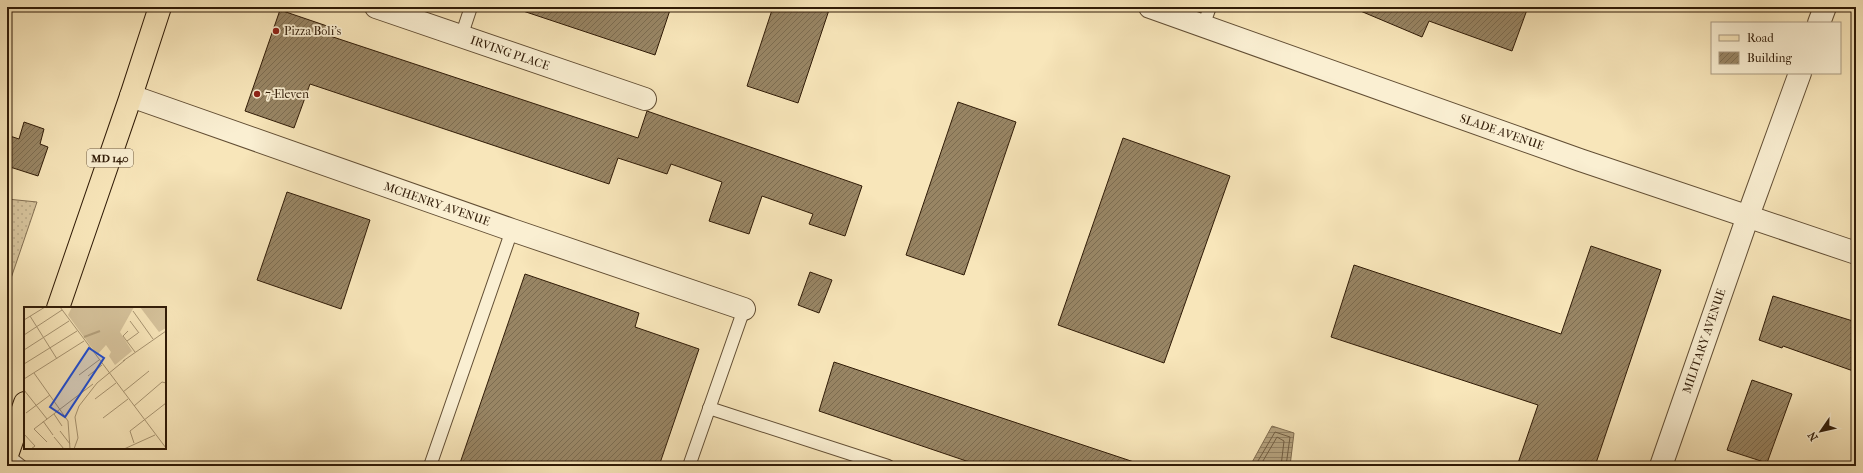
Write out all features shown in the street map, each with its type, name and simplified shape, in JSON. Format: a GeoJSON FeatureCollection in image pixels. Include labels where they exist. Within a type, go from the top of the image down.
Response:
{"type":"FeatureCollection","features":[{"type":"Feature","properties":{"kind":"main road","name":"MD 140"},"geometry":{"type":"LineString","coordinates":[[58,307],[160,7]]}},
{"type":"Feature","properties":{"kind":"main road"},"geometry":{"type":"LineString","coordinates":[[7,455],[24,406]]}},
{"type":"Feature","properties":{"kind":"street","name":"SLADE AVENUE"},"geometry":{"type":"LineString","coordinates":[[1150,7],[1207,16],[1580,160],[1856,253]]}},
{"type":"Feature","properties":{"kind":"street"},"geometry":{"type":"LineString","coordinates":[[1819,22],[1825,7]]}},
{"type":"Feature","properties":{"kind":"street","name":"IRVING PLACE"},"geometry":{"type":"LineString","coordinates":[[388,9],[461,37],[645,99]]}},
{"type":"Feature","properties":{"kind":"street","name":"MILITARY AVENUE"},"geometry":{"type":"LineString","coordinates":[[1661,466],[1748,216],[1800,74]]}},
{"type":"Feature","properties":{"kind":"street","name":"MCHENRY AVENUE"},"geometry":{"type":"LineString","coordinates":[[131,96],[512,230],[744,309]]}},
{"type":"Feature","properties":{"kind":"lane"},"geometry":{"type":"LineString","coordinates":[[461,37],[471,7]]}},
{"type":"Feature","properties":{"kind":"lane"},"geometry":{"type":"LineString","coordinates":[[430,466],[512,230]]}},
{"type":"Feature","properties":{"kind":"lane"},"geometry":{"type":"LineString","coordinates":[[689,466],[744,309]]}},
{"type":"Feature","properties":{"kind":"lane"},"geometry":{"type":"LineString","coordinates":[[709,408],[888,466]]}},
{"type":"Feature","properties":{"kind":"lane"},"geometry":{"type":"LineString","coordinates":[[7,455],[21,466]]}},
{"type":"Feature","properties":{"kind":"shaded area"},"geometry":{"type":"Polygon","coordinates":[[[7,199],[37,202],[7,290],[7,199]]]}},
{"type":"Feature","properties":{"kind":"water"},"geometry":{"type":"Polygon","coordinates":[[[1272,426],[1294,433],[1290,466],[1250,466],[1272,426]]]}},
{"type":"Feature","properties":{"kind":"building"},"geometry":{"type":"Polygon","coordinates":[[[523,7],[671,7],[655,55],[523,11],[523,7]]]}},
{"type":"Feature","properties":{"kind":"building"},"geometry":{"type":"Polygon","coordinates":[[[773,7],[830,7],[798,103],[747,86],[773,7]]]}},
{"type":"Feature","properties":{"kind":"building"},"geometry":{"type":"Polygon","coordinates":[[[1351,7],[1528,7],[1512,51],[1429,21],[1422,37],[1351,7]]]}},
{"type":"Feature","properties":{"kind":"building"},"geometry":{"type":"Polygon","coordinates":[[[280,10],[330,27],[327,35],[638,138],[647,111],[862,186],[845,236],[809,224],[813,214],[762,196],[749,234],[709,221],[722,182],[671,164],[667,174],[618,158],[609,184],[310,84],[294,128],[245,111],[280,10]]]}},
{"type":"Feature","properties":{"kind":"building"},"geometry":{"type":"Polygon","coordinates":[[[958,102],[1016,122],[964,275],[906,255],[958,102]]]}},
{"type":"Feature","properties":{"kind":"building"},"geometry":{"type":"Polygon","coordinates":[[[24,122],[44,129],[40,144],[48,147],[38,176],[7,166],[7,135],[19,139],[24,122]]]}},
{"type":"Feature","properties":{"kind":"building"},"geometry":{"type":"Polygon","coordinates":[[[1123,138],[1230,176],[1164,363],[1058,325],[1123,138]]]}},
{"type":"Feature","properties":{"kind":"building"},"geometry":{"type":"Polygon","coordinates":[[[287,192],[370,220],[341,309],[257,280],[287,192]]]}},
{"type":"Feature","properties":{"kind":"building"},"geometry":{"type":"Polygon","coordinates":[[[1591,246],[1661,270],[1595,466],[1517,466],[1538,405],[1331,337],[1354,265],[1561,334],[1591,246]]]}},
{"type":"Feature","properties":{"kind":"building"},"geometry":{"type":"Polygon","coordinates":[[[810,272],[832,280],[819,313],[798,305],[810,272]]]}},
{"type":"Feature","properties":{"kind":"building"},"geometry":{"type":"Polygon","coordinates":[[[525,274],[639,313],[635,327],[699,349],[659,466],[459,466],[525,274]]]}},
{"type":"Feature","properties":{"kind":"building"},"geometry":{"type":"Polygon","coordinates":[[[1773,296],[1856,322],[1856,372],[1783,346],[1782,348],[1759,340],[1773,296]]]}},
{"type":"Feature","properties":{"kind":"building"},"geometry":{"type":"Polygon","coordinates":[[[834,362],[1134,462],[1134,466],[981,466],[819,411],[834,362]]]}},
{"type":"Feature","properties":{"kind":"building"},"geometry":{"type":"Polygon","coordinates":[[[1752,380],[1792,394],[1767,463],[1727,450],[1752,380]]]}},
{"type":"Feature","properties":{"kind":"place","name":"Pizza Boli's"},"geometry":{"type":"Point","coordinates":[276,31]}},
{"type":"Feature","properties":{"kind":"place","name":"7-Eleven"},"geometry":{"type":"Point","coordinates":[257,94]}}]}
